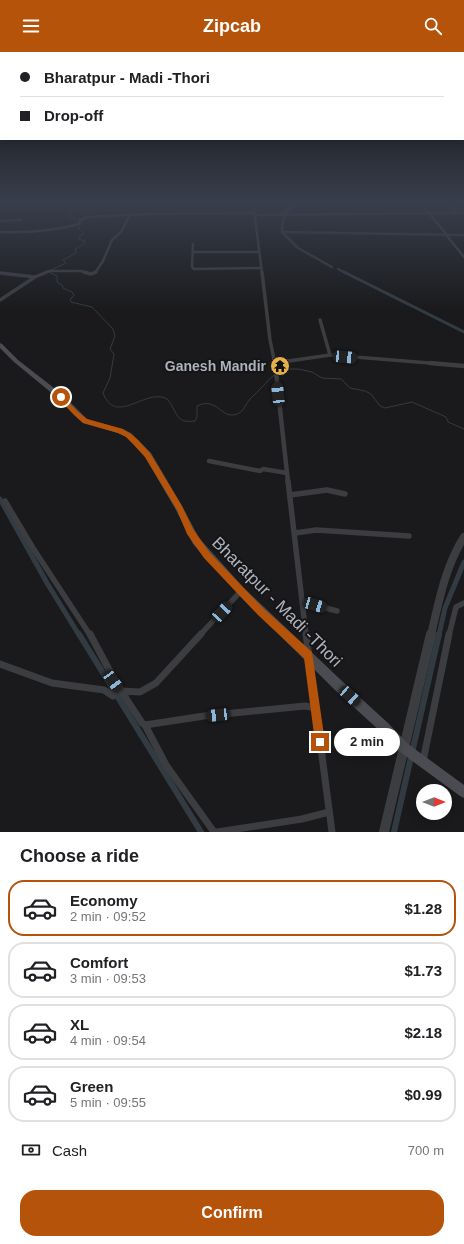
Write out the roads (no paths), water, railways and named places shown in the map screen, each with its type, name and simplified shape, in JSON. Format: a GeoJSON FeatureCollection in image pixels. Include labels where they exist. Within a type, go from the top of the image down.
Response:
{"type":"FeatureCollection","features":[{"type":"Feature","properties":{"kind":"main road","name":"Bharatpur - Madi -Thori"},"geometry":{"type":"LineString","coordinates":[[0,345],[16,361],[61,397],[76,414],[85,421],[129,435],[148,455],[180,508],[196,541],[240,591],[404,748],[464,792]]}},
{"type":"Feature","properties":{"kind":"street"},"geometry":{"type":"LineString","coordinates":[[0,300],[36,277],[51,271],[81,271],[91,274],[95,273],[103,261],[114,238]]}},
{"type":"Feature","properties":{"kind":"street"},"geometry":{"type":"LineString","coordinates":[[257,238],[270,340],[275,363],[308,655],[332,832]]}},
{"type":"Feature","properties":{"kind":"street"},"geometry":{"type":"LineString","coordinates":[[449,238],[464,257]]}},
{"type":"Feature","properties":{"kind":"street"},"geometry":{"type":"LineString","coordinates":[[193,244],[192,267],[194,269],[261,268]]}},
{"type":"Feature","properties":{"kind":"street"},"geometry":{"type":"LineString","coordinates":[[193,252],[258,252]]}},
{"type":"Feature","properties":{"kind":"street"},"geometry":{"type":"LineString","coordinates":[[0,273],[36,277]]}},
{"type":"Feature","properties":{"kind":"street"},"geometry":{"type":"LineString","coordinates":[[320,320],[330,355]]}},
{"type":"Feature","properties":{"kind":"street"},"geometry":{"type":"LineString","coordinates":[[275,363],[330,355],[464,366]]}},
{"type":"Feature","properties":{"kind":"street"},"geometry":{"type":"LineString","coordinates":[[209,461],[260,471],[263,469],[287,473]]}},
{"type":"Feature","properties":{"kind":"street"},"geometry":{"type":"LineString","coordinates":[[290,495],[327,490],[346,494]]}},
{"type":"Feature","properties":{"kind":"street"},"geometry":{"type":"LineString","coordinates":[[5,501],[38,556],[84,625],[113,681],[125,696]]}},
{"type":"Feature","properties":{"kind":"street"},"geometry":{"type":"LineString","coordinates":[[295,533],[316,530],[409,536]]}},
{"type":"Feature","properties":{"kind":"street"},"geometry":{"type":"LineString","coordinates":[[384,832],[446,574],[456,550],[464,537]]}},
{"type":"Feature","properties":{"kind":"street"},"geometry":{"type":"LineString","coordinates":[[240,591],[156,682],[145,691],[138,693],[121,691],[142,724],[145,725],[166,765],[216,832],[242,826],[274,824],[318,816],[329,812]]}},
{"type":"Feature","properties":{"kind":"street"},"geometry":{"type":"LineString","coordinates":[[303,602],[337,611]]}},
{"type":"Feature","properties":{"kind":"street"},"geometry":{"type":"LineString","coordinates":[[420,759],[453,616],[456,607],[464,603]]}},
{"type":"Feature","properties":{"kind":"street"},"geometry":{"type":"LineString","coordinates":[[0,664],[52,683],[104,690],[114,696]]}},
{"type":"Feature","properties":{"kind":"street"},"geometry":{"type":"LineString","coordinates":[[145,725],[204,716],[305,706],[316,708]]}},
{"type":"Feature","properties":{"kind":"waterway"},"geometry":{"type":"LineString","coordinates":[[51,270],[66,263],[63,260],[76,253],[75,249],[85,243],[85,241],[79,238]]}},
{"type":"Feature","properties":{"kind":"waterway"},"geometry":{"type":"LineString","coordinates":[[288,238],[298,248],[332,267]]}},
{"type":"Feature","properties":{"kind":"waterway"},"geometry":{"type":"LineString","coordinates":[[338,269],[464,332]]}},
{"type":"Feature","properties":{"kind":"waterway"},"geometry":{"type":"LineString","coordinates":[[49,272],[57,276],[57,282],[62,285],[63,288],[72,292],[74,295],[70,300],[71,302],[92,307],[113,329],[115,336],[110,349],[114,354],[110,378],[103,393],[109,403],[116,407],[123,407],[150,398],[159,397],[167,399],[177,416],[183,421],[195,421],[197,417],[197,406],[204,404],[214,406],[227,414],[237,414],[242,411],[249,400],[275,374]]}},
{"type":"Feature","properties":{"kind":"waterway"},"geometry":{"type":"LineString","coordinates":[[277,372],[285,369],[298,369],[312,372],[322,378],[341,379],[350,388],[365,391],[371,394],[380,406],[385,408],[412,402],[446,417],[448,422],[464,429]]}},
{"type":"Feature","properties":{"kind":"waterway"},"geometry":{"type":"LineString","coordinates":[[0,499],[47,583],[79,635]]}},
{"type":"Feature","properties":{"kind":"waterway"},"geometry":{"type":"LineString","coordinates":[[439,635],[445,608],[464,562]]}},
{"type":"Feature","properties":{"kind":"waterway"},"geometry":{"type":"LineString","coordinates":[[79,634],[201,832]]}},
{"type":"Feature","properties":{"kind":"waterway"},"geometry":{"type":"LineString","coordinates":[[394,832],[439,634]]}},
{"type":"Feature","properties":{"kind":"place","name":"Ganesh Mandir"},"geometry":{"type":"Point","coordinates":[280,366]}}]}
